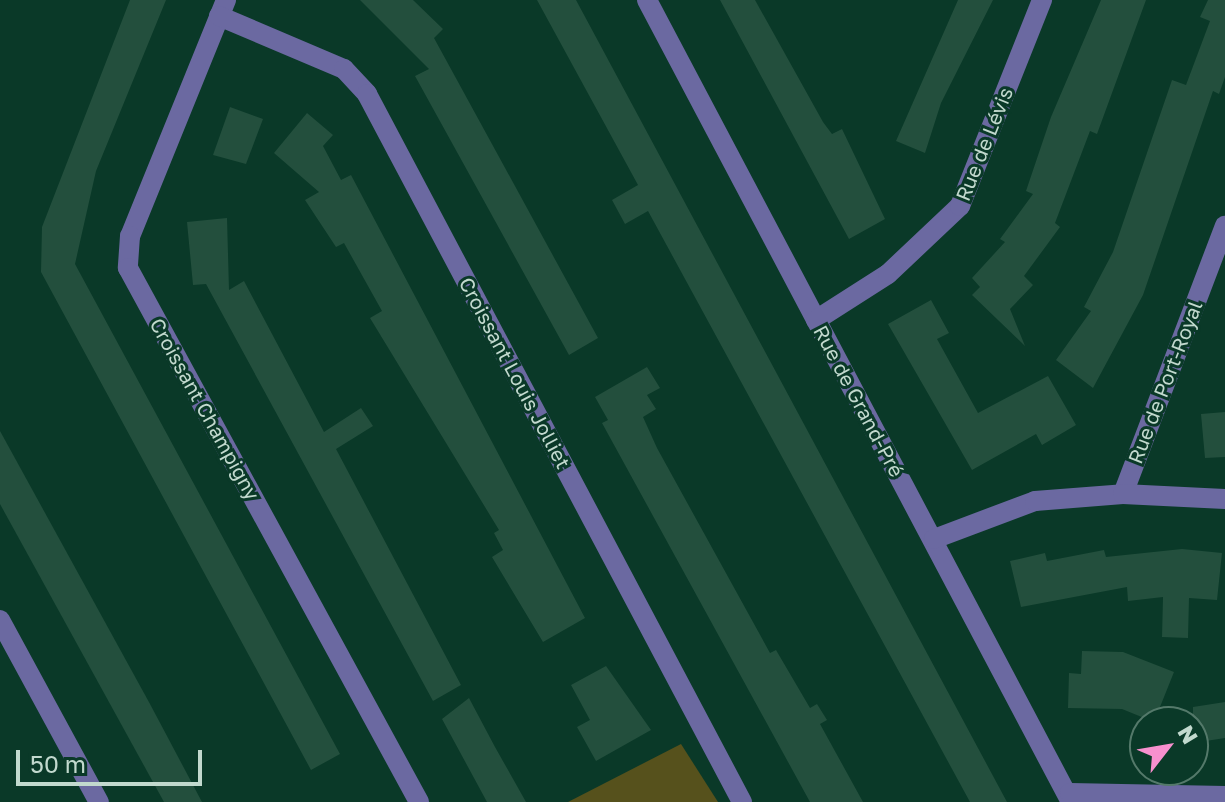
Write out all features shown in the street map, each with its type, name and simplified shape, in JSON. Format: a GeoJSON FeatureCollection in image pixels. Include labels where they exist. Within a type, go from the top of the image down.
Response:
{"type":"FeatureCollection","features":[{"type":"Feature","properties":{"kind":"street","name":"Rue de Grand-Pré"},"geometry":{"type":"LineString","coordinates":[[647,0],[1071,798]]}},
{"type":"Feature","properties":{"kind":"street","name":"Rue de Lévis"},"geometry":{"type":"LineString","coordinates":[[816,320],[888,274],[960,206],[1042,0]]}},
{"type":"Feature","properties":{"kind":"street","name":"Croissant Champigny"},"geometry":{"type":"LineString","coordinates":[[222,8],[130,236],[128,268],[419,802]]}},
{"type":"Feature","properties":{"kind":"street","name":"Croissant Louis Jolliet"},"geometry":{"type":"LineString","coordinates":[[222,8],[344,69],[367,94],[742,802]]}},
{"type":"Feature","properties":{"kind":"street","name":"Rue de Port-Royal"},"geometry":{"type":"LineString","coordinates":[[1123,494],[1225,226]]}},
{"type":"Feature","properties":{"kind":"street"},"geometry":{"type":"LineString","coordinates":[[934,539],[1035,501],[1123,494],[1225,499]]}},
{"type":"Feature","properties":{"kind":"street"},"geometry":{"type":"LineString","coordinates":[[0,620],[99,802]]}},
{"type":"Feature","properties":{"kind":"street"},"geometry":{"type":"LineString","coordinates":[[1071,798],[1225,796]]}},
{"type":"Feature","properties":{"kind":"shaded area"},"geometry":{"type":"Polygon","coordinates":[[[681,744],[718,802],[568,802],[681,744]]]}},
{"type":"Feature","properties":{"kind":"building"},"geometry":{"type":"Polygon","coordinates":[[[130,0],[166,0],[96,171],[75,264],[340,754],[311,770],[41,272],[42,227],[130,0]]]}},
{"type":"Feature","properties":{"kind":"building"},"geometry":{"type":"Polygon","coordinates":[[[360,0],[413,0],[443,29],[434,38],[598,338],[569,355],[415,76],[429,69],[360,0]]]}},
{"type":"Feature","properties":{"kind":"building"},"geometry":{"type":"Polygon","coordinates":[[[537,0],[576,0],[1007,802],[970,802],[648,211],[625,224],[612,200],[638,185],[537,0]]]}},
{"type":"Feature","properties":{"kind":"building"},"geometry":{"type":"Polygon","coordinates":[[[720,0],[755,0],[823,122],[832,134],[842,129],[885,219],[849,239],[720,0]]]}},
{"type":"Feature","properties":{"kind":"building"},"geometry":{"type":"Polygon","coordinates":[[[958,0],[993,0],[941,103],[925,153],[896,141],[958,0]]]}},
{"type":"Feature","properties":{"kind":"building"},"geometry":{"type":"Polygon","coordinates":[[[1101,0],[1146,0],[1097,134],[1090,131],[1055,223],[1060,227],[1024,276],[1033,285],[1010,309],[1025,346],[972,295],[980,287],[972,278],[1005,242],[1000,239],[1033,194],[1026,191],[1051,117],[1101,0]]]}},
{"type":"Feature","properties":{"kind":"building"},"geometry":{"type":"Polygon","coordinates":[[[1208,0],[1225,0],[1225,77],[1219,94],[1213,91],[1143,295],[1093,388],[1056,360],[1091,311],[1084,307],[1113,252],[1172,80],[1186,85],[1210,21],[1200,17],[1208,0]]]}},
{"type":"Feature","properties":{"kind":"building"},"geometry":{"type":"Polygon","coordinates":[[[230,107],[263,119],[246,164],[213,155],[230,107]]]}},
{"type":"Feature","properties":{"kind":"building"},"geometry":{"type":"Polygon","coordinates":[[[307,113],[333,135],[323,146],[341,180],[351,175],[585,618],[543,642],[492,557],[503,550],[494,533],[499,530],[370,318],[382,311],[344,243],[336,247],[305,200],[319,192],[274,153],[307,113]]]}},
{"type":"Feature","properties":{"kind":"building"},"geometry":{"type":"Polygon","coordinates":[[[227,218],[229,290],[244,281],[324,432],[361,408],[373,426],[336,449],[461,685],[433,701],[206,284],[193,285],[187,222],[227,218]]]}},
{"type":"Feature","properties":{"kind":"building"},"geometry":{"type":"Polygon","coordinates":[[[931,300],[949,333],[937,339],[978,413],[1048,376],[1076,425],[1042,445],[1036,434],[972,470],[888,324],[931,300]]]}},
{"type":"Feature","properties":{"kind":"building"},"geometry":{"type":"Polygon","coordinates":[[[647,367],[660,388],[647,395],[656,409],[643,417],[657,448],[770,653],[776,650],[810,708],[817,704],[827,720],[820,724],[863,802],[810,802],[602,423],[608,420],[595,397],[647,367]]]}},
{"type":"Feature","properties":{"kind":"building"},"geometry":{"type":"Polygon","coordinates":[[[1225,412],[1225,457],[1205,458],[1201,414],[1225,412]]]}},
{"type":"Feature","properties":{"kind":"building"},"geometry":{"type":"Polygon","coordinates":[[[0,431],[202,802],[164,802],[0,504],[0,431]]]}},
{"type":"Feature","properties":{"kind":"building"},"geometry":{"type":"Polygon","coordinates":[[[1182,549],[1222,553],[1217,600],[1189,598],[1188,638],[1162,637],[1163,597],[1128,601],[1127,587],[1021,607],[1010,561],[1045,553],[1047,561],[1104,550],[1106,557],[1182,549]]]}},
{"type":"Feature","properties":{"kind":"building"},"geometry":{"type":"Polygon","coordinates":[[[1082,651],[1123,652],[1174,672],[1160,706],[1129,706],[1129,712],[1068,708],[1069,673],[1081,674],[1082,651]]]}},
{"type":"Feature","properties":{"kind":"building"},"geometry":{"type":"Polygon","coordinates":[[[606,666],[651,730],[596,761],[577,727],[590,720],[571,685],[606,666]]]}},
{"type":"Feature","properties":{"kind":"building"},"geometry":{"type":"Polygon","coordinates":[[[469,698],[526,802],[487,802],[442,719],[469,698]]]}},
{"type":"Feature","properties":{"kind":"building"},"geometry":{"type":"Polygon","coordinates":[[[1225,702],[1225,738],[1209,740],[1209,706],[1199,706],[1225,702]]]}}]}
